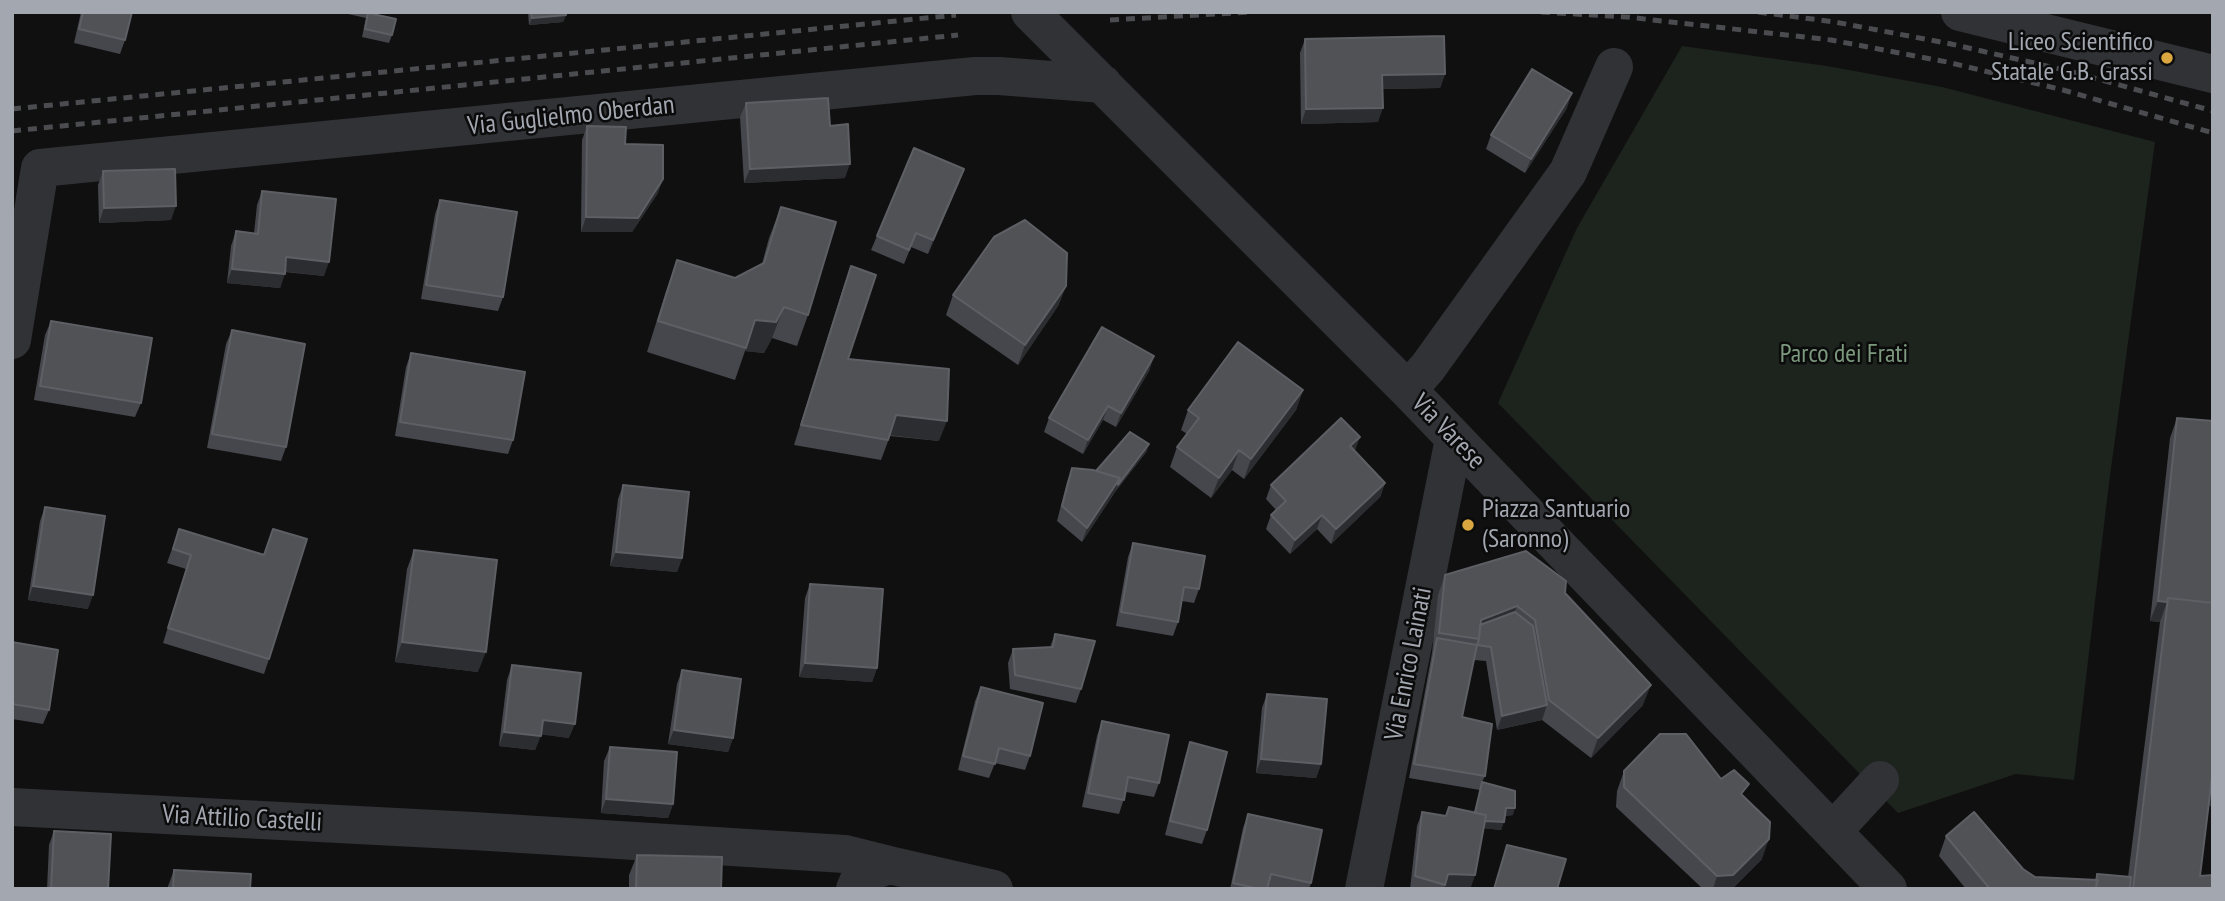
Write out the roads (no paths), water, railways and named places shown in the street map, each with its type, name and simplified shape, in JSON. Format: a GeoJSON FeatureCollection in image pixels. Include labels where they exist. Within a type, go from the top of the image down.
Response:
{"type":"FeatureCollection","features":[{"type":"Feature","properties":{"kind":"street","name":"Via Varese"},"geometry":{"type":"LineString","coordinates":[[1030,12],[1408,390],[1888,889]]}},
{"type":"Feature","properties":{"kind":"street"},"geometry":{"type":"LineString","coordinates":[[1960,12],[2213,74]]}},
{"type":"Feature","properties":{"kind":"street"},"geometry":{"type":"LineString","coordinates":[[1408,390],[1429,367],[1568,172],[1614,67]]}},
{"type":"Feature","properties":{"kind":"street","name":"Via Guglielmo Oberdan"},"geometry":{"type":"LineString","coordinates":[[12,340],[40,168],[975,76],[1103,84]]}},
{"type":"Feature","properties":{"kind":"street","name":"Via Enrico Lainati"},"geometry":{"type":"LineString","coordinates":[[1364,889],[1454,439]]}},
{"type":"Feature","properties":{"kind":"street"},"geometry":{"type":"LineString","coordinates":[[1833,831],[1880,780]]}},
{"type":"Feature","properties":{"kind":"street","name":"Via Attilio Castelli"},"geometry":{"type":"LineString","coordinates":[[12,807],[845,854],[868,876],[994,889]]}},
{"type":"Feature","properties":{"kind":"railway"},"geometry":{"type":"LineString","coordinates":[[1110,20],[1251,12]]}},
{"type":"Feature","properties":{"kind":"railway"},"geometry":{"type":"LineString","coordinates":[[1541,12],[1627,17],[1831,40],[1947,62],[2063,90],[2213,133]]}},
{"type":"Feature","properties":{"kind":"railway"},"geometry":{"type":"LineString","coordinates":[[1758,12],[1835,22],[1951,44],[2069,71],[2213,111]]}},
{"type":"Feature","properties":{"kind":"railway"},"geometry":{"type":"LineString","coordinates":[[12,109],[956,15]]}},
{"type":"Feature","properties":{"kind":"railway"},"geometry":{"type":"LineString","coordinates":[[12,131],[958,35]]}},
{"type":"Feature","properties":{"kind":"place","name":"Liceo Scientifico Statale G.B. Grassi"},"geometry":{"type":"Point","coordinates":[2167,58]}},
{"type":"Feature","properties":{"kind":"place","name":"Piazza Santuario (Saronno)"},"geometry":{"type":"Point","coordinates":[1468,525]}},
{"type":"Feature","properties":{"kind":"park label","name":"Parco dei Frati"},"geometry":{"type":"Point","coordinates":[1844,355]}}]}
